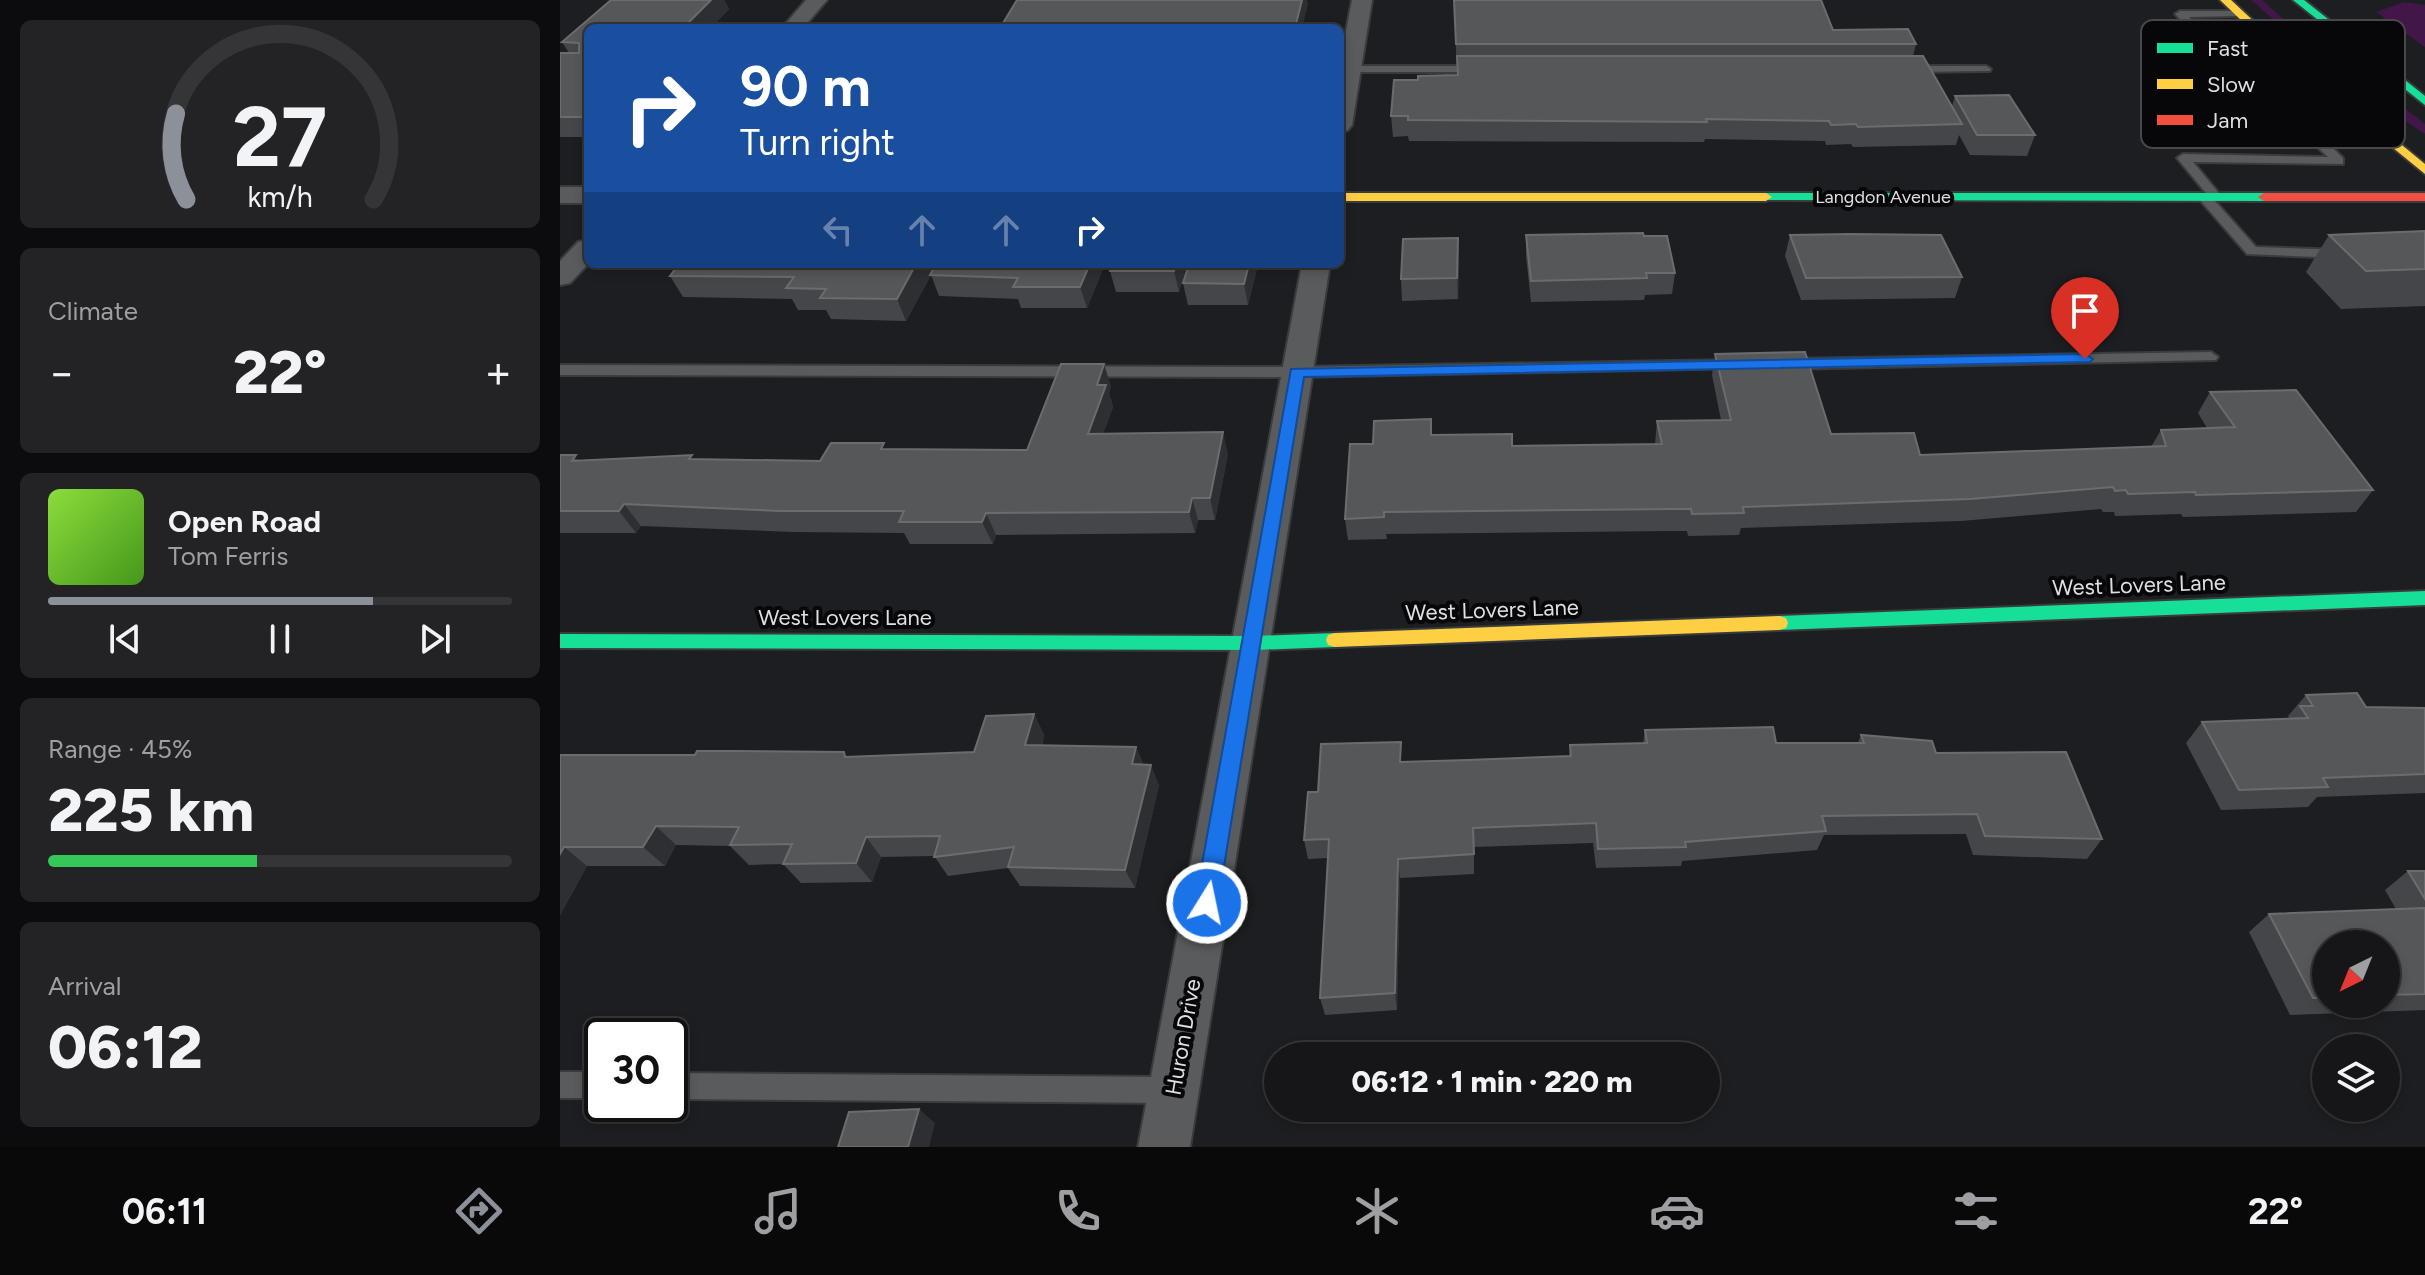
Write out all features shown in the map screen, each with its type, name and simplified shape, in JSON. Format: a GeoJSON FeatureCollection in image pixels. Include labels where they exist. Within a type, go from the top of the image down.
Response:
{"type":"FeatureCollection","features":[{"type":"Feature","properties":{"kind":"street"},"geometry":{"type":"LineString","coordinates":[[796,24],[817,0]]}},
{"type":"Feature","properties":{"kind":"street"},"geometry":{"type":"LineString","coordinates":[[1345,69],[1362,0]]}},
{"type":"Feature","properties":{"kind":"street"},"geometry":{"type":"LineString","coordinates":[[2298,0],[2323,20]]}},
{"type":"Feature","properties":{"kind":"street"},"geometry":{"type":"LineString","coordinates":[[2232,6],[2247,20]]}},
{"type":"Feature","properties":{"kind":"street"},"geometry":{"type":"LineString","coordinates":[[2405,86],[2425,102]]}},
{"type":"Feature","properties":{"kind":"street"},"geometry":{"type":"LineString","coordinates":[[2398,148],[2425,170]]}},
{"type":"Feature","properties":{"kind":"street"},"geometry":{"type":"LineString","coordinates":[[560,195],[584,195]]}},
{"type":"Feature","properties":{"kind":"street","name":"Langdon Avenue"},"geometry":{"type":"LineString","coordinates":[[1344,197],[2425,197]]}},
{"type":"Feature","properties":{"kind":"street"},"geometry":{"type":"LineString","coordinates":[[560,277],[584,252]]}},
{"type":"Feature","properties":{"kind":"street","name":"Huron Drive"},"geometry":{"type":"LineString","coordinates":[[1164,1147],[1315,268]]}},
{"type":"Feature","properties":{"kind":"street","name":"West Lovers Lane"},"geometry":{"type":"LineString","coordinates":[[560,641],[1253,643],[2425,598]]}},
{"type":"Feature","properties":{"kind":"lane"},"geometry":{"type":"LineString","coordinates":[[2186,20],[2180,14],[2232,6]]}},
{"type":"Feature","properties":{"kind":"lane"},"geometry":{"type":"LineString","coordinates":[[1345,69],[1493,69]]}},
{"type":"Feature","properties":{"kind":"lane"},"geometry":{"type":"LineString","coordinates":[[1891,69],[1986,69]]}},
{"type":"Feature","properties":{"kind":"lane"},"geometry":{"type":"LineString","coordinates":[[2326,148],[2339,161],[2183,158],[2252,251],[2362,254]]}},
{"type":"Feature","properties":{"kind":"lane"},"geometry":{"type":"LineString","coordinates":[[560,370],[1297,372],[2211,357]]}},
{"type":"Feature","properties":{"kind":"lane"},"geometry":{"type":"LineString","coordinates":[[560,1085],[584,1085]]}},
{"type":"Feature","properties":{"kind":"lane"},"geometry":{"type":"LineString","coordinates":[[688,1086],[1174,1090]]}},
{"type":"Feature","properties":{"kind":"shaded area"},"geometry":{"type":"Polygon","coordinates":[[[2251,0],[2262,0],[2284,20],[2274,20],[2251,0]]]}},
{"type":"Feature","properties":{"kind":"shaded area"},"geometry":{"type":"Polygon","coordinates":[[[2404,2],[2425,5],[2425,47],[2405,33],[2405,20],[2387,20],[2376,12],[2404,2]]]}},
{"type":"Feature","properties":{"kind":"shaded area"},"geometry":{"type":"Polygon","coordinates":[[[2405,108],[2425,124],[2425,134],[2405,121],[2405,108]]]}},
{"type":"Feature","properties":{"kind":"building"},"geometry":{"type":"Polygon","coordinates":[[[611,0],[711,0],[687,24],[584,24],[584,117],[560,117],[560,53],[579,53],[579,43],[562,42],[611,0]]]}},
{"type":"Feature","properties":{"kind":"building"},"geometry":{"type":"Polygon","coordinates":[[[1017,0],[1302,0],[1296,24],[1002,24],[1017,0]]]}},
{"type":"Feature","properties":{"kind":"building"},"geometry":{"type":"Polygon","coordinates":[[[1454,0],[1821,0],[1833,30],[1908,29],[1916,44],[1456,44],[1454,0]]]}},
{"type":"Feature","properties":{"kind":"building"},"geometry":{"type":"Polygon","coordinates":[[[1457,56],[1923,56],[1962,124],[1858,127],[1856,124],[1831,125],[1829,121],[1408,120],[1408,116],[1391,116],[1394,80],[1458,75],[1457,56]]]}},
{"type":"Feature","properties":{"kind":"building"},"geometry":{"type":"Polygon","coordinates":[[[2009,95],[2035,135],[1977,135],[1955,96],[2009,95]]]}},
{"type":"Feature","properties":{"kind":"building"},"geometry":{"type":"Polygon","coordinates":[[[2425,231],[2425,269],[2366,271],[2329,235],[2425,231]]]}},
{"type":"Feature","properties":{"kind":"building"},"geometry":{"type":"Polygon","coordinates":[[[1643,233],[1644,236],[1667,236],[1675,273],[1646,273],[1647,278],[1531,281],[1526,235],[1643,233]]]}},
{"type":"Feature","properties":{"kind":"building"},"geometry":{"type":"Polygon","coordinates":[[[1790,235],[1941,235],[1962,277],[1806,278],[1790,235]]]}},
{"type":"Feature","properties":{"kind":"building"},"geometry":{"type":"Polygon","coordinates":[[[1458,238],[1457,278],[1401,279],[1403,239],[1458,238]]]}},
{"type":"Feature","properties":{"kind":"building"},"geometry":{"type":"Polygon","coordinates":[[[676,268],[914,268],[897,299],[820,298],[826,289],[786,288],[794,277],[670,276],[676,268]]]}},
{"type":"Feature","properties":{"kind":"building"},"geometry":{"type":"Polygon","coordinates":[[[934,268],[1088,268],[1080,287],[1013,287],[1018,278],[930,275],[934,268]]]}},
{"type":"Feature","properties":{"kind":"building"},"geometry":{"type":"Polygon","coordinates":[[[1111,268],[1175,268],[1174,271],[1110,271],[1111,268]]]}},
{"type":"Feature","properties":{"kind":"building"},"geometry":{"type":"Polygon","coordinates":[[[1188,268],[1248,268],[1244,284],[1183,283],[1188,268]]]}},
{"type":"Feature","properties":{"kind":"building"},"geometry":{"type":"Polygon","coordinates":[[[1805,352],[1831,434],[1914,433],[1920,455],[2166,446],[2161,430],[2235,427],[2210,392],[2296,390],[2373,490],[2196,495],[2195,492],[2128,494],[2126,490],[2115,491],[2113,487],[1970,499],[1743,507],[1744,513],[1692,514],[1691,509],[1384,512],[1384,517],[1345,519],[1350,444],[1373,444],[1374,421],[1431,419],[1431,435],[1512,434],[1512,446],[1662,444],[1657,421],[1731,420],[1715,354],[1805,352]]]}},
{"type":"Feature","properties":{"kind":"building"},"geometry":{"type":"Polygon","coordinates":[[[1061,364],[1104,364],[1097,385],[1106,385],[1088,434],[1223,432],[1210,498],[1192,498],[1189,512],[986,513],[982,522],[899,522],[904,511],[779,511],[624,504],[619,511],[560,511],[560,455],[576,455],[572,461],[692,455],[689,459],[820,461],[831,443],[884,443],[881,449],[1027,450],[1061,364]]]}},
{"type":"Feature","properties":{"kind":"building"},"geometry":{"type":"Polygon","coordinates":[[[2357,693],[2366,707],[2425,708],[2425,774],[2323,778],[2328,787],[2239,790],[2202,722],[2308,718],[2300,706],[2313,706],[2306,695],[2357,693]]]}},
{"type":"Feature","properties":{"kind":"building"},"geometry":{"type":"Polygon","coordinates":[[[1034,714],[1025,745],[1136,747],[1132,764],[1151,765],[1125,870],[1008,867],[1014,847],[934,857],[940,836],[866,837],[856,863],[783,864],[792,844],[730,845],[739,827],[656,826],[643,847],[564,847],[560,854],[560,755],[695,755],[697,751],[734,751],[844,752],[845,757],[974,752],[986,716],[1034,714]]]}},
{"type":"Feature","properties":{"kind":"building"},"geometry":{"type":"Polygon","coordinates":[[[1773,727],[1776,743],[1864,743],[1861,735],[1932,741],[1936,753],[2066,752],[2102,839],[1985,836],[1977,814],[1822,816],[1826,831],[1685,842],[1686,847],[1598,849],[1596,823],[1473,828],[1474,854],[1398,859],[1395,993],[1320,998],[1329,839],[1304,840],[1308,792],[1318,792],[1321,744],[1401,742],[1400,762],[1468,760],[1571,756],[1570,745],[1647,743],[1645,730],[1773,727]]]}},
{"type":"Feature","properties":{"kind":"building"},"geometry":{"type":"Polygon","coordinates":[[[2408,871],[2425,871],[2425,899],[2408,871]]]}},
{"type":"Feature","properties":{"kind":"building"},"geometry":{"type":"Polygon","coordinates":[[[2425,908],[2425,994],[2400,995],[2400,930],[2312,930],[2312,996],[2269,914],[2425,908]]]}},
{"type":"Feature","properties":{"kind":"building"},"geometry":{"type":"Polygon","coordinates":[[[919,1109],[908,1147],[838,1147],[849,1112],[919,1109]]]}},
{"type":"Feature","properties":{"kind":"traffic: fast"},"geometry":{"type":"LineString","coordinates":[[2298,0],[2323,20]]}},
{"type":"Feature","properties":{"kind":"traffic: fast"},"geometry":{"type":"LineString","coordinates":[[2405,86],[2425,102]]}},
{"type":"Feature","properties":{"kind":"traffic: fast"},"geometry":{"type":"LineString","coordinates":[[1766,197],[2264,197]]}},
{"type":"Feature","properties":{"kind":"traffic: fast"},"geometry":{"type":"LineString","coordinates":[[1779,623],[2425,598]]}},
{"type":"Feature","properties":{"kind":"traffic: fast"},"geometry":{"type":"LineString","coordinates":[[560,641],[1253,643],[1335,640]]}},
{"type":"Feature","properties":{"kind":"traffic: slow"},"geometry":{"type":"LineString","coordinates":[[2225,0],[2246,20]]}},
{"type":"Feature","properties":{"kind":"traffic: slow"},"geometry":{"type":"LineString","coordinates":[[2398,148],[2425,170]]}},
{"type":"Feature","properties":{"kind":"traffic: slow"},"geometry":{"type":"LineString","coordinates":[[1344,197],[1766,197]]}},
{"type":"Feature","properties":{"kind":"traffic: slow"},"geometry":{"type":"LineString","coordinates":[[1335,640],[1779,623]]}},
{"type":"Feature","properties":{"kind":"traffic: jam"},"geometry":{"type":"LineString","coordinates":[[2264,197],[2425,197]]}},
{"type":"Feature","properties":{"kind":"route"},"geometry":{"type":"LineString","coordinates":[[1207,903],[1297,372],[2085,359]]}}]}
